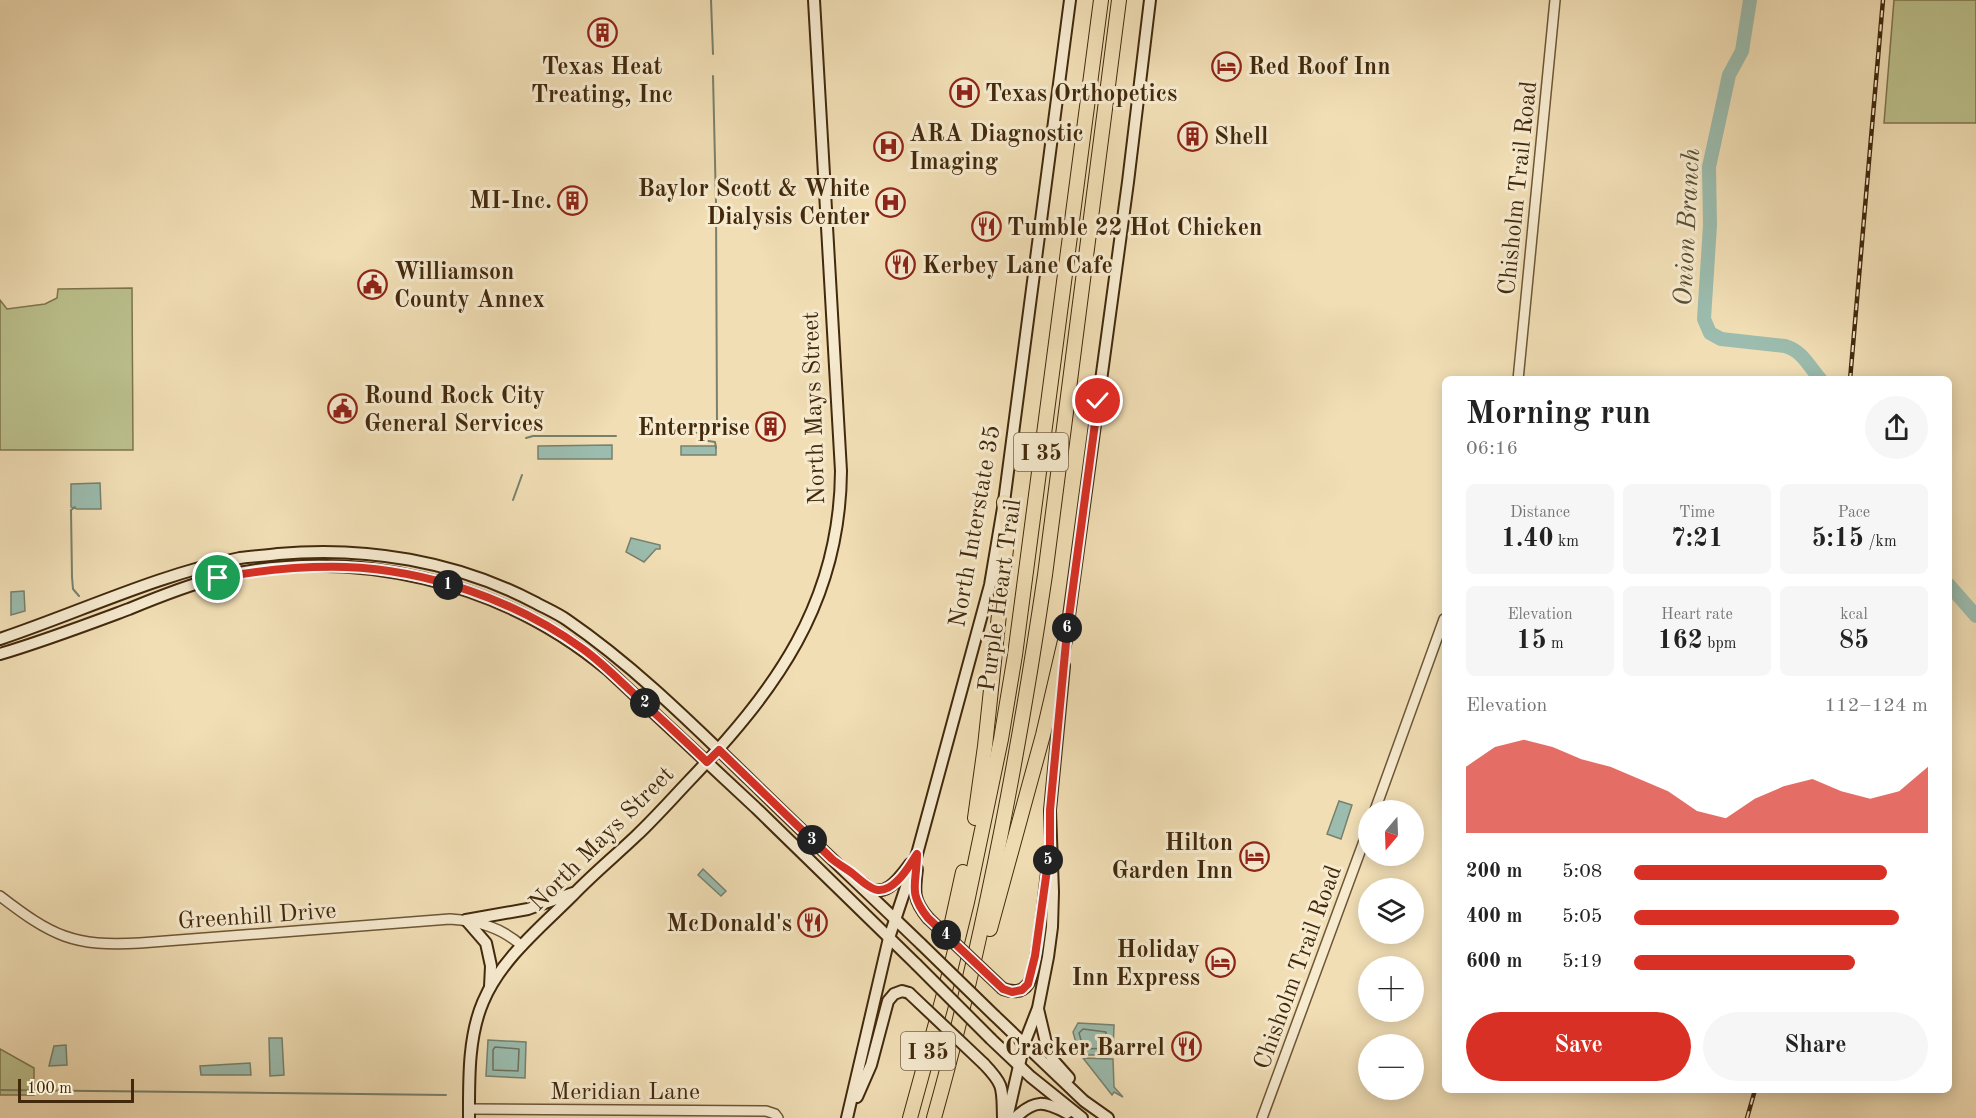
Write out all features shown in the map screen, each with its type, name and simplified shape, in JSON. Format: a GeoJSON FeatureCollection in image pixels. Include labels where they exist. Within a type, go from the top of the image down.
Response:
{"type":"FeatureCollection","features":[{"type":"Feature","properties":{"kind":"highway","name":"Purple Heart Trail"},"geometry":{"type":"LineString","coordinates":[[910,1118],[967,903],[1001,739],[1015,655],[1101,0]]}},
{"type":"Feature","properties":{"kind":"highway","name":"Purple Heart Trail"},"geometry":{"type":"LineString","coordinates":[[934,1118],[982,924],[1010,791],[1033,659],[1046,575],[1119,0]]}},
{"type":"Feature","properties":{"kind":"highway"},"geometry":{"type":"LineString","coordinates":[[947,983],[947,946],[981,782],[1008,530],[1004,502]]}},
{"type":"Feature","properties":{"kind":"highway"},"geometry":{"type":"LineString","coordinates":[[946,1074],[989,931],[1043,735],[1067,632]]}},
{"type":"Feature","properties":{"kind":"main road","name":"North Mays Street"},"geometry":{"type":"LineString","coordinates":[[470,1115],[473,1035],[483,1002],[502,969],[576,891],[636,835],[719,750],[755,707],[797,642],[824,580],[837,526],[841,471],[814,0]]}},
{"type":"Feature","properties":{"kind":"main road","name":"North Interstate 35"},"geometry":{"type":"LineString","coordinates":[[848,1118],[889,938],[917,854],[990,585],[1004,502],[1070,0]]}},
{"type":"Feature","properties":{"kind":"main road"},"geometry":{"type":"LineString","coordinates":[[1005,1118],[1020,1067],[1024,1044],[1038,1008],[1052,927],[1050,810],[1067,632],[1128,182],[1150,0]]}},
{"type":"Feature","properties":{"kind":"main road"},"geometry":{"type":"LineString","coordinates":[[0,639],[176,575],[243,558],[311,551],[381,555],[414,561],[479,578],[519,594],[564,618],[616,655],[648,683],[1084,1101],[1108,1118]]}},
{"type":"Feature","properties":{"kind":"main road"},"geometry":{"type":"LineString","coordinates":[[0,654],[53,638],[180,589],[218,578],[259,570],[345,567],[398,573],[469,591],[519,611],[556,631],[608,669],[707,762],[1020,1067],[1082,1118]]}},
{"type":"Feature","properties":{"kind":"main road"},"geometry":{"type":"LineString","coordinates":[[917,854],[917,904],[928,918],[1003,989],[1012,992],[1022,990],[1028,984],[1033,972],[1050,848]]}},
{"type":"Feature","properties":{"kind":"main road"},"geometry":{"type":"LineString","coordinates":[[832,859],[868,887],[885,890],[898,881],[917,854]]}},
{"type":"Feature","properties":{"kind":"main road"},"geometry":{"type":"LineString","coordinates":[[466,920],[528,909],[576,891]]}},
{"type":"Feature","properties":{"kind":"main road"},"geometry":{"type":"LineString","coordinates":[[466,920],[486,943],[491,966],[490,990]]}},
{"type":"Feature","properties":{"kind":"main road"},"geometry":{"type":"LineString","coordinates":[[848,1118],[871,1065],[888,1001],[894,994],[902,991],[909,993],[998,1079],[1002,1086],[1005,1118]]}},
{"type":"Feature","properties":{"kind":"main road"},"geometry":{"type":"LineString","coordinates":[[1038,1008],[1044,1038],[1053,1060],[1084,1101]]}},
{"type":"Feature","properties":{"kind":"main road"},"geometry":{"type":"LineString","coordinates":[[1015,1118],[1032,1104],[1041,1102],[1050,1104],[1077,1118]]}},
{"type":"Feature","properties":{"kind":"street","name":"Chisholm Trail Road"},"geometry":{"type":"LineString","coordinates":[[1518,376],[1555,0]]}},
{"type":"Feature","properties":{"kind":"street"},"geometry":{"type":"LineString","coordinates":[[1379,800],[1442,625]]}},
{"type":"Feature","properties":{"kind":"street","name":"Chisholm Trail Road"},"geometry":{"type":"LineString","coordinates":[[1262,1118],[1358,857]]}},
{"type":"Feature","properties":{"kind":"street","name":"Greenhill Drive"},"geometry":{"type":"LineString","coordinates":[[0,896],[30,919],[54,933],[80,941],[108,945],[450,919],[466,920],[497,928],[522,946]]}},
{"type":"Feature","properties":{"kind":"street"},"geometry":{"type":"LineString","coordinates":[[470,1095],[487,1110]]}},
{"type":"Feature","properties":{"kind":"street","name":"Meridian Lane"},"geometry":{"type":"LineString","coordinates":[[470,1115],[487,1110],[766,1111],[778,1118]]}},
{"type":"Feature","properties":{"kind":"green space"},"geometry":{"type":"Polygon","coordinates":[[[1894,0],[1976,0],[1976,123],[1884,123],[1894,0]]]}},
{"type":"Feature","properties":{"kind":"green space"},"geometry":{"type":"Polygon","coordinates":[[[132,288],[133,450],[0,450],[0,300],[7,309],[45,304],[57,298],[58,289],[132,288]]]}},
{"type":"Feature","properties":{"kind":"green space"},"geometry":{"type":"Polygon","coordinates":[[[0,1049],[34,1068],[34,1095],[0,1095],[0,1049]]]}},
{"type":"Feature","properties":{"kind":"water"},"geometry":{"type":"Polygon","coordinates":[[[612,445],[612,459],[538,459],[538,446],[612,445]]]}},
{"type":"Feature","properties":{"kind":"water"},"geometry":{"type":"Polygon","coordinates":[[[681,446],[716,446],[716,455],[681,455],[681,446]]]}},
{"type":"Feature","properties":{"kind":"water"},"geometry":{"type":"Polygon","coordinates":[[[100,483],[101,509],[71,507],[71,484],[100,483]]]}},
{"type":"Feature","properties":{"kind":"water"},"geometry":{"type":"Polygon","coordinates":[[[631,538],[660,545],[660,549],[656,549],[644,562],[626,552],[631,538]]]}},
{"type":"Feature","properties":{"kind":"water"},"geometry":{"type":"Polygon","coordinates":[[[24,591],[25,611],[11,615],[11,592],[24,591]]]}},
{"type":"Feature","properties":{"kind":"water"},"geometry":{"type":"Polygon","coordinates":[[[1339,801],[1352,805],[1341,839],[1327,834],[1339,801]]]}},
{"type":"Feature","properties":{"kind":"water"},"geometry":{"type":"Polygon","coordinates":[[[703,869],[726,891],[721,896],[698,875],[703,869]]]}},
{"type":"Feature","properties":{"kind":"water"},"geometry":{"type":"Polygon","coordinates":[[[1078,1023],[1114,1025],[1113,1055],[1084,1055],[1078,1050],[1073,1032],[1078,1023]]]}},
{"type":"Feature","properties":{"kind":"water"},"geometry":{"type":"Polygon","coordinates":[[[269,1038],[282,1038],[284,1075],[270,1076],[269,1038]]]}},
{"type":"Feature","properties":{"kind":"water"},"geometry":{"type":"Polygon","coordinates":[[[488,1040],[526,1042],[525,1078],[486,1076],[488,1040]]]}},
{"type":"Feature","properties":{"kind":"water"},"geometry":{"type":"Polygon","coordinates":[[[66,1045],[67,1065],[49,1066],[54,1046],[66,1045]]]}},
{"type":"Feature","properties":{"kind":"water"},"geometry":{"type":"Polygon","coordinates":[[[1083,1058],[1113,1059],[1114,1087],[1123,1097],[1114,1092],[1112,1095],[1083,1058]]]}},
{"type":"Feature","properties":{"kind":"water"},"geometry":{"type":"Polygon","coordinates":[[[250,1063],[251,1075],[201,1075],[200,1066],[250,1063]]]}},
{"type":"Feature","properties":{"kind":"waterway"},"geometry":{"type":"LineString","coordinates":[[711,0],[713,54]]}},
{"type":"Feature","properties":{"kind":"waterway","name":"Onion Branch"},"geometry":{"type":"LineString","coordinates":[[1750,0],[1742,51],[1729,75],[1709,167],[1710,225],[1704,319],[1710,333],[1721,339],[1791,348],[1818,376]]}},
{"type":"Feature","properties":{"kind":"waterway"},"geometry":{"type":"LineString","coordinates":[[641,433],[710,433],[717,423],[713,76]]}},
{"type":"Feature","properties":{"kind":"waterway"},"geometry":{"type":"LineString","coordinates":[[701,433],[702,440],[715,442],[716,448]]}},
{"type":"Feature","properties":{"kind":"waterway"},"geometry":{"type":"LineString","coordinates":[[526,438],[533,436],[616,436]]}},
{"type":"Feature","properties":{"kind":"waterway"},"geometry":{"type":"LineString","coordinates":[[513,500],[522,475]]}},
{"type":"Feature","properties":{"kind":"waterway"},"geometry":{"type":"LineString","coordinates":[[75,507],[71,510],[72,577],[73,589],[79,596]]}},
{"type":"Feature","properties":{"kind":"waterway","name":"Onion Branch"},"geometry":{"type":"LineString","coordinates":[[1952,589],[1976,616]]}},
{"type":"Feature","properties":{"kind":"waterway"},"geometry":{"type":"LineString","coordinates":[[0,1090],[446,1095]]}},
{"type":"Feature","properties":{"kind":"railway"},"geometry":{"type":"LineString","coordinates":[[1850,376],[1883,0]]}},
{"type":"Feature","properties":{"kind":"railway"},"geometry":{"type":"LineString","coordinates":[[1747,1118],[1754,1093]]}},
{"type":"Feature","properties":{"kind":"place","name":"Texas Heat Treating, Inc"},"geometry":{"type":"Point","coordinates":[602,33]}},
{"type":"Feature","properties":{"kind":"place","name":"Red Roof Inn"},"geometry":{"type":"Point","coordinates":[1227,66]}},
{"type":"Feature","properties":{"kind":"place","name":"Texas Orthopetics"},"geometry":{"type":"Point","coordinates":[964,93]}},
{"type":"Feature","properties":{"kind":"place","name":"Shell"},"geometry":{"type":"Point","coordinates":[1193,136]}},
{"type":"Feature","properties":{"kind":"place","name":"ARA Diagnostic Imaging"},"geometry":{"type":"Point","coordinates":[888,147]}},
{"type":"Feature","properties":{"kind":"place","name":"MI-Inc."},"geometry":{"type":"Point","coordinates":[573,200]}},
{"type":"Feature","properties":{"kind":"place","name":"Baylor Scott & White Dialysis Center"},"geometry":{"type":"Point","coordinates":[891,202]}},
{"type":"Feature","properties":{"kind":"place","name":"Tumble 22 Hot Chicken"},"geometry":{"type":"Point","coordinates":[986,227]}},
{"type":"Feature","properties":{"kind":"place","name":"Kerbey Lane Cafe"},"geometry":{"type":"Point","coordinates":[901,265]}},
{"type":"Feature","properties":{"kind":"place","name":"Williamson County Annex"},"geometry":{"type":"Point","coordinates":[373,285]}},
{"type":"Feature","properties":{"kind":"place","name":"Round Rock City General Services"},"geometry":{"type":"Point","coordinates":[343,409]}},
{"type":"Feature","properties":{"kind":"place","name":"Enterprise"},"geometry":{"type":"Point","coordinates":[771,427]}},
{"type":"Feature","properties":{"kind":"place","name":"Hilton Garden Inn"},"geometry":{"type":"Point","coordinates":[1254,856]}},
{"type":"Feature","properties":{"kind":"place","name":"McDonald's"},"geometry":{"type":"Point","coordinates":[813,923]}},
{"type":"Feature","properties":{"kind":"place","name":"Holiday Inn Express"},"geometry":{"type":"Point","coordinates":[1221,963]}},
{"type":"Feature","properties":{"kind":"place","name":"Cracker Barrel"},"geometry":{"type":"Point","coordinates":[1186,1047]}},
{"type":"Feature","properties":{"kind":"route"},"geometry":{"type":"LineString","coordinates":[[218,578],[259,570],[291,568],[366,569],[430,580],[469,591],[519,611],[556,631],[608,669],[707,762],[719,750],[832,859],[868,887],[877,890],[890,887],[898,881],[917,854],[915,893],[920,908],[1003,989],[1012,992],[1022,990],[1028,984],[1033,972],[1050,848],[1050,810],[1067,632],[1098,401]]}}]}
